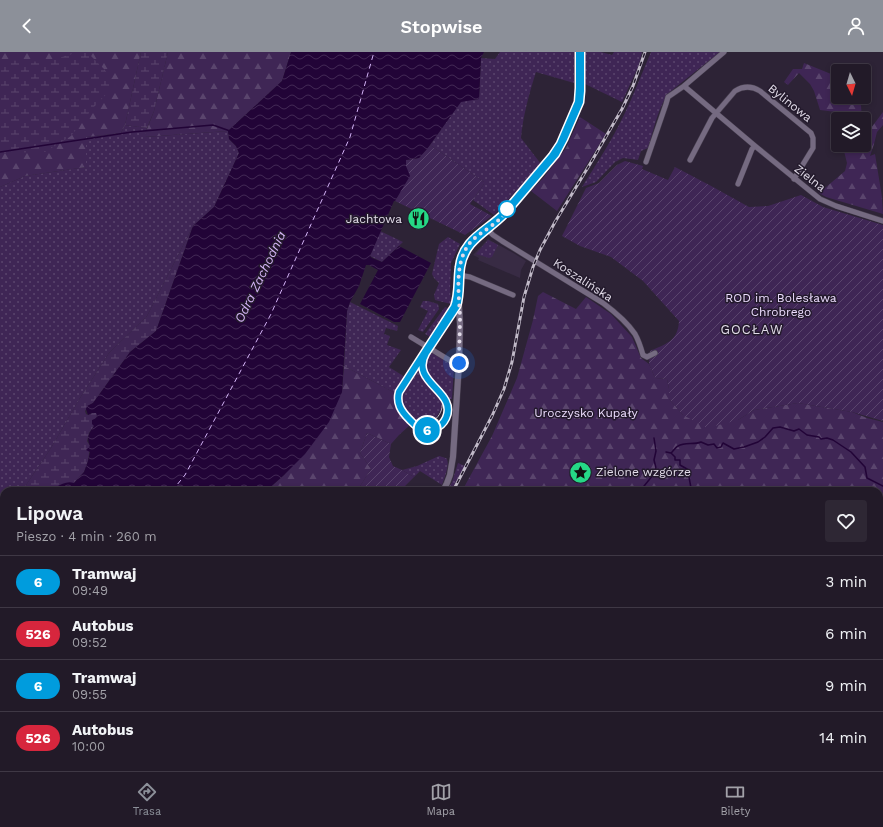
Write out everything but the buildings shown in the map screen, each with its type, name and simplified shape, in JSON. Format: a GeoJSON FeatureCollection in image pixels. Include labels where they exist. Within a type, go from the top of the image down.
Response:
{"type":"FeatureCollection","features":[{"type":"Feature","properties":{"kind":"street"},"geometry":{"type":"LineString","coordinates":[[445,487],[453,460],[459,363],[460,262],[466,248],[473,240],[505,213],[560,147],[578,104],[580,93],[580,52]]}},
{"type":"Feature","properties":{"kind":"street"},"geometry":{"type":"LineString","coordinates":[[646,162],[668,97],[684,86],[724,52]]}},
{"type":"Feature","properties":{"kind":"street","name":"Zielna"},"geometry":{"type":"LineString","coordinates":[[684,86],[794,179],[820,199],[836,206],[883,221]]}},
{"type":"Feature","properties":{"kind":"street","name":"Bylinowa"},"geometry":{"type":"LineString","coordinates":[[716,114],[739,88],[755,88],[808,130],[813,138],[813,148],[794,179]]}},
{"type":"Feature","properties":{"kind":"street"},"geometry":{"type":"LineString","coordinates":[[690,160],[712,118],[716,114]]}},
{"type":"Feature","properties":{"kind":"street"},"geometry":{"type":"LineString","coordinates":[[738,184],[752,149],[755,146]]}},
{"type":"Feature","properties":{"kind":"street","name":"Koszalińska"},"geometry":{"type":"LineString","coordinates":[[487,228],[493,235],[502,241],[603,303],[630,328],[635,335],[643,355],[647,357],[655,353]]}},
{"type":"Feature","properties":{"kind":"street"},"geometry":{"type":"LineString","coordinates":[[459,275],[470,277],[513,295]]}},
{"type":"Feature","properties":{"kind":"street"},"geometry":{"type":"LineString","coordinates":[[411,337],[454,363],[459,363]]}},
{"type":"Feature","properties":{"kind":"shaded area"},"geometry":{"type":"Polygon","coordinates":[[[488,239],[526,261],[521,270],[520,278],[478,260],[479,258],[473,255],[488,239]]]}},
{"type":"Feature","properties":{"kind":"green space"},"geometry":{"type":"Polygon","coordinates":[[[0,52],[141,52],[125,125],[121,133],[86,137],[86,167],[25,176],[0,187],[0,52]]]}},
{"type":"Feature","properties":{"kind":"green space"},"geometry":{"type":"Polygon","coordinates":[[[78,52],[87,52],[116,84],[93,108],[71,136],[45,152],[0,153],[0,60],[46,62],[78,52]]]}},
{"type":"Feature","properties":{"kind":"green space"},"geometry":{"type":"Polygon","coordinates":[[[141,52],[168,52],[154,111],[147,128],[125,125],[141,52]]]}},
{"type":"Feature","properties":{"kind":"green space"},"geometry":{"type":"Polygon","coordinates":[[[168,52],[291,52],[282,81],[228,131],[144,137],[154,111],[168,52]]]}},
{"type":"Feature","properties":{"kind":"green space"},"geometry":{"type":"Polygon","coordinates":[[[500,52],[574,52],[574,83],[536,72],[523,122],[521,138],[541,164],[494,215],[473,200],[484,182],[430,145],[461,101],[479,99],[481,58],[495,59],[500,52]]]}},
{"type":"Feature","properties":{"kind":"green space"},"geometry":{"type":"Polygon","coordinates":[[[585,52],[601,52],[612,55],[614,52],[642,52],[639,65],[622,102],[585,84],[585,52]]]}},
{"type":"Feature","properties":{"kind":"green space"},"geometry":{"type":"Polygon","coordinates":[[[651,52],[720,52],[671,91],[660,110],[648,148],[641,151],[638,160],[623,158],[615,162],[596,182],[582,187],[619,124],[651,52]]]}},
{"type":"Feature","properties":{"kind":"green space"},"geometry":{"type":"Polygon","coordinates":[[[804,63],[831,74],[831,104],[860,104],[861,112],[836,112],[820,110],[814,91],[810,84],[799,73],[788,85],[784,82],[793,69],[802,69],[804,63]]]}},
{"type":"Feature","properties":{"kind":"green space"},"geometry":{"type":"Polygon","coordinates":[[[883,112],[883,125],[877,132],[870,156],[875,154],[882,197],[883,214],[826,197],[819,193],[845,171],[847,163],[844,152],[871,152],[871,128],[883,112]]]}},
{"type":"Feature","properties":{"kind":"green space"},"geometry":{"type":"Polygon","coordinates":[[[580,117],[606,134],[557,211],[531,191],[544,177],[566,148],[580,117]]]}},
{"type":"Feature","properties":{"kind":"green space"},"geometry":{"type":"Polygon","coordinates":[[[125,125],[147,128],[145,137],[228,131],[229,139],[236,146],[239,153],[214,207],[193,226],[147,316],[109,353],[80,398],[51,448],[25,487],[0,487],[0,187],[25,176],[86,167],[86,137],[121,133],[125,125]]]}},
{"type":"Feature","properties":{"kind":"green space"},"geometry":{"type":"Polygon","coordinates":[[[430,145],[484,182],[470,204],[492,216],[465,235],[395,201],[399,194],[406,160],[419,158],[430,145]]]}},
{"type":"Feature","properties":{"kind":"green space","name":"ROD im. Bolesława Chrobrego"},"geometry":{"type":"Polygon","coordinates":[[[625,161],[643,166],[642,169],[668,180],[675,167],[749,207],[768,206],[801,195],[823,207],[883,225],[883,421],[852,412],[798,403],[754,410],[738,420],[707,428],[683,415],[669,399],[667,379],[655,378],[649,364],[650,351],[666,344],[674,337],[679,321],[643,281],[611,257],[580,246],[562,236],[586,188],[599,183],[617,165],[625,161]]]}},
{"type":"Feature","properties":{"kind":"green space"},"geometry":{"type":"Polygon","coordinates":[[[193,226],[156,331],[130,352],[93,403],[88,406],[85,411],[88,415],[97,413],[97,416],[87,441],[90,446],[88,461],[84,472],[74,483],[65,487],[25,487],[51,448],[80,398],[109,353],[147,316],[193,226]]]}},
{"type":"Feature","properties":{"kind":"green space"},"geometry":{"type":"Polygon","coordinates":[[[380,231],[403,242],[382,262],[370,256],[380,231]]]}},
{"type":"Feature","properties":{"kind":"green space"},"geometry":{"type":"Polygon","coordinates":[[[448,237],[460,244],[451,263],[451,304],[435,300],[434,295],[439,283],[432,274],[439,244],[448,237]]]}},
{"type":"Feature","properties":{"kind":"green space"},"geometry":{"type":"Polygon","coordinates":[[[488,240],[498,245],[492,257],[489,258],[476,254],[488,240]]]}},
{"type":"Feature","properties":{"kind":"green space","name":"Uroczysko Kupały"},"geometry":{"type":"Polygon","coordinates":[[[543,292],[576,309],[586,297],[611,314],[632,337],[641,358],[649,364],[655,378],[667,379],[669,399],[683,415],[738,420],[754,410],[798,403],[852,412],[883,422],[883,487],[464,487],[492,436],[517,378],[538,296],[543,292]]]}},
{"type":"Feature","properties":{"kind":"green space"},"geometry":{"type":"Polygon","coordinates":[[[423,301],[438,304],[439,309],[423,332],[418,330],[428,311],[420,307],[423,301]]]}},
{"type":"Feature","properties":{"kind":"green space"},"geometry":{"type":"Polygon","coordinates":[[[350,302],[398,326],[397,331],[386,328],[384,334],[390,336],[387,345],[401,350],[389,367],[405,377],[395,393],[344,366],[347,311],[350,302]]]}},
{"type":"Feature","properties":{"kind":"green space"},"geometry":{"type":"Polygon","coordinates":[[[445,307],[451,309],[432,338],[425,334],[445,307]]]}},
{"type":"Feature","properties":{"kind":"green space"},"geometry":{"type":"Polygon","coordinates":[[[429,350],[454,366],[452,399],[447,399],[434,386],[424,371],[425,359],[429,350]]]}},
{"type":"Feature","properties":{"kind":"green space"},"geometry":{"type":"Polygon","coordinates":[[[344,366],[395,393],[399,411],[403,419],[410,425],[391,444],[367,433],[360,453],[371,469],[360,487],[270,487],[284,475],[342,392],[344,366]]]}},
{"type":"Feature","properties":{"kind":"green space"},"geometry":{"type":"Polygon","coordinates":[[[421,367],[427,381],[439,393],[442,399],[442,406],[435,418],[429,422],[423,423],[410,417],[402,406],[403,395],[421,367]]]}},
{"type":"Feature","properties":{"kind":"green space"},"geometry":{"type":"Polygon","coordinates":[[[367,433],[391,444],[389,457],[393,466],[414,477],[404,487],[360,487],[371,469],[360,453],[367,433]]]}},
{"type":"Feature","properties":{"kind":"green space"},"geometry":{"type":"Polygon","coordinates":[[[439,456],[446,458],[448,463],[442,485],[420,471],[414,477],[402,470],[417,466],[439,456]]]}},
{"type":"Feature","properties":{"kind":"green space"},"geometry":{"type":"Polygon","coordinates":[[[458,463],[465,466],[453,487],[449,487],[458,463]]]}},
{"type":"Feature","properties":{"kind":"water","name":"Odra Zachodnia"},"geometry":{"type":"Polygon","coordinates":[[[291,52],[484,52],[481,58],[479,99],[461,102],[419,158],[406,160],[406,166],[410,176],[394,201],[370,256],[382,262],[399,246],[431,263],[400,322],[394,322],[360,304],[378,270],[366,265],[359,286],[347,311],[342,392],[329,422],[305,454],[270,487],[56,487],[71,482],[74,483],[84,472],[90,452],[86,450],[90,446],[88,440],[89,435],[94,426],[92,424],[92,420],[97,416],[96,413],[88,415],[86,409],[87,406],[93,403],[130,352],[156,331],[193,226],[214,207],[239,153],[236,146],[229,139],[228,131],[282,81],[291,52]]]}},
{"type":"Feature","properties":{"kind":"waterway"},"geometry":{"type":"LineString","coordinates":[[0,152],[132,132],[213,125],[230,131]]}},
{"type":"Feature","properties":{"kind":"waterway"},"geometry":{"type":"LineString","coordinates":[[671,453],[676,447],[681,445],[701,442],[708,445],[714,444],[717,448],[721,447],[723,443],[734,449],[758,442],[773,428],[780,427],[794,431],[799,429],[807,435],[819,437],[821,439],[827,438],[833,440],[851,452],[865,467],[867,478],[883,486]]}},
{"type":"Feature","properties":{"kind":"waterway"},"geometry":{"type":"LineString","coordinates":[[643,487],[653,475],[656,468],[654,460],[656,451],[654,438]]}},
{"type":"Feature","properties":{"kind":"waterway"},"geometry":{"type":"LineString","coordinates":[[666,452],[671,453],[675,457],[675,460],[680,460],[680,465],[687,469],[691,487]]}},
{"type":"Feature","properties":{"kind":"ferry route"},"geometry":{"type":"LineString","coordinates":[[175,487],[185,475],[271,314],[350,137],[374,52]]}},
{"type":"Feature","properties":{"kind":"tram line"},"geometry":{"type":"LineString","coordinates":[[579,52],[578,102],[560,144],[552,156],[503,214],[476,237],[465,249],[461,257],[459,267],[456,302],[454,307],[399,392],[398,403],[401,410],[414,424],[422,429],[434,429],[441,425],[446,418],[448,409],[446,401],[424,374],[423,366],[425,356],[457,307],[460,297],[461,269],[464,254],[476,238],[505,214],[556,154],[580,103],[581,52]]}},
{"type":"Feature","properties":{"kind":"tram line","name":"6"},"geometry":{"type":"LineString","coordinates":[[579,52],[578,102],[559,146],[503,214],[468,244],[460,258],[457,297],[454,307],[399,392],[398,400],[400,409],[417,427],[428,430],[438,427],[446,419],[448,414],[448,407],[445,399],[425,376],[422,364],[426,353],[457,306],[459,298],[460,268],[464,255],[474,240],[498,222],[560,149],[580,102],[581,52]]}},
{"type":"Feature","properties":{"kind":"tram line"},"geometry":{"type":"LineString","coordinates":[[416,423],[427,423],[436,418],[441,410],[442,399]]}},
{"type":"Feature","properties":{"kind":"railway"},"geometry":{"type":"LineString","coordinates":[[455,487],[492,416],[504,389],[512,362],[524,297],[540,250],[622,109],[633,86],[645,52]]}},
{"type":"Feature","properties":{"kind":"place","name":"Jachtowa"},"geometry":{"type":"Point","coordinates":[418,219]}},
{"type":"Feature","properties":{"kind":"place","name":"Zielone wzgórze"},"geometry":{"type":"Point","coordinates":[581,472]}},
{"type":"Feature","properties":{"kind":"district","name":"GOCŁAW"},"geometry":{"type":"Point","coordinates":[752,329]}},
{"type":"Feature","properties":{"kind":"route"},"geometry":{"type":"LineString","coordinates":[[459,363],[460,317],[458,289],[461,260],[471,242],[500,218],[507,209]]}}]}
